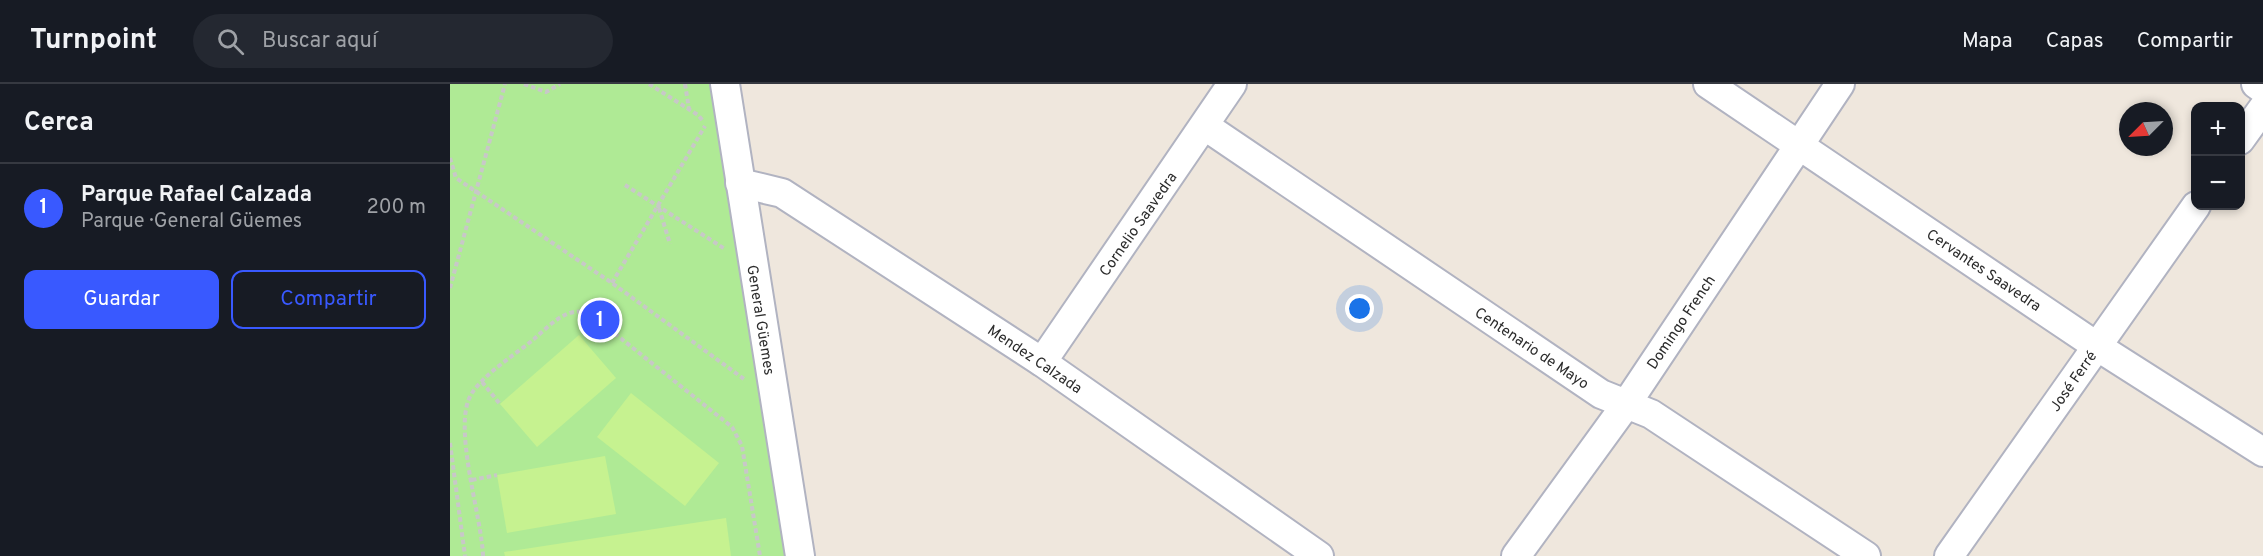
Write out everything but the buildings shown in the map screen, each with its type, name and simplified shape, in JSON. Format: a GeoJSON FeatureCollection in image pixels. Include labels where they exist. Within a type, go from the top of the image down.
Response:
{"type":"FeatureCollection","features":[{"type":"Feature","properties":{"kind":"street","name":"General Güemes"},"geometry":{"type":"LineString","coordinates":[[724,84],[718,123],[740,183],[800,556]]}},
{"type":"Feature","properties":{"kind":"street","name":"Cornelio Saavedra"},"geometry":{"type":"LineString","coordinates":[[1042,362],[1232,84]]}},
{"type":"Feature","properties":{"kind":"street","name":"Cervantes Saavedra"},"geometry":{"type":"LineString","coordinates":[[1708,84],[2098,347],[2263,452]]}},
{"type":"Feature","properties":{"kind":"street","name":"Domingo French"},"geometry":{"type":"LineString","coordinates":[[1516,556],[1625,406],[1840,84]]}},
{"type":"Feature","properties":{"kind":"street"},"geometry":{"type":"LineString","coordinates":[[2256,84],[2263,89]]}},
{"type":"Feature","properties":{"kind":"street"},"geometry":{"type":"LineString","coordinates":[[2245,134],[2263,108]]}},
{"type":"Feature","properties":{"kind":"street","name":"Centenario de Mayo"},"geometry":{"type":"LineString","coordinates":[[1205,126],[1601,394],[1625,406],[1651,414],[1866,556]]}},
{"type":"Feature","properties":{"kind":"street","name":"Mendez Calzada"},"geometry":{"type":"LineString","coordinates":[[740,183],[782,193],[1042,362],[1319,556]]}},
{"type":"Feature","properties":{"kind":"street","name":"José Ferré"},"geometry":{"type":"LineString","coordinates":[[1949,556],[2193,210]]}},
{"type":"Feature","properties":{"kind":"path"},"geometry":{"type":"LineString","coordinates":[[450,288],[505,84]]}},
{"type":"Feature","properties":{"kind":"path"},"geometry":{"type":"LineString","coordinates":[[524,84],[546,92],[560,84]]}},
{"type":"Feature","properties":{"kind":"path"},"geometry":{"type":"LineString","coordinates":[[612,283],[658,207],[718,123],[698,115],[649,84]]}},
{"type":"Feature","properties":{"kind":"path"},"geometry":{"type":"LineString","coordinates":[[685,84],[689,109]]}},
{"type":"Feature","properties":{"kind":"path"},"geometry":{"type":"LineString","coordinates":[[450,158],[456,178],[612,283],[746,380],[771,384]]}},
{"type":"Feature","properties":{"kind":"path"},"geometry":{"type":"LineString","coordinates":[[625,185],[725,250]]}},
{"type":"Feature","properties":{"kind":"path"},"geometry":{"type":"LineString","coordinates":[[658,207],[670,244]]}},
{"type":"Feature","properties":{"kind":"path"},"geometry":{"type":"LineString","coordinates":[[483,556],[464,416],[470,395],[482,382],[560,317],[580,310],[589,313],[732,427],[742,446],[760,556]]}},
{"type":"Feature","properties":{"kind":"path"},"geometry":{"type":"LineString","coordinates":[[482,382],[500,404]]}},
{"type":"Feature","properties":{"kind":"path"},"geometry":{"type":"LineString","coordinates":[[450,443],[465,556]]}},
{"type":"Feature","properties":{"kind":"path"},"geometry":{"type":"LineString","coordinates":[[472,480],[497,475]]}},
{"type":"Feature","properties":{"kind":"green space"},"geometry":{"type":"Polygon","coordinates":[[[450,84],[712,84],[789,556],[450,556],[450,84]]]}},
{"type":"Feature","properties":{"kind":"green space"},"geometry":{"type":"Polygon","coordinates":[[[579,335],[616,378],[537,447],[500,404],[579,335]]]}},
{"type":"Feature","properties":{"kind":"green space"},"geometry":{"type":"Polygon","coordinates":[[[631,393],[719,463],[685,506],[597,437],[631,393]]]}},
{"type":"Feature","properties":{"kind":"green space"},"geometry":{"type":"Polygon","coordinates":[[[605,456],[616,514],[507,533],[497,475],[605,456]]]}},
{"type":"Feature","properties":{"kind":"green space"},"geometry":{"type":"Polygon","coordinates":[[[726,518],[731,556],[505,556],[504,552],[726,518]]]}},
{"type":"Feature","properties":{"kind":"place","name":"Parque Rafael Calzada"},"geometry":{"type":"Point","coordinates":[600,320]}}]}
